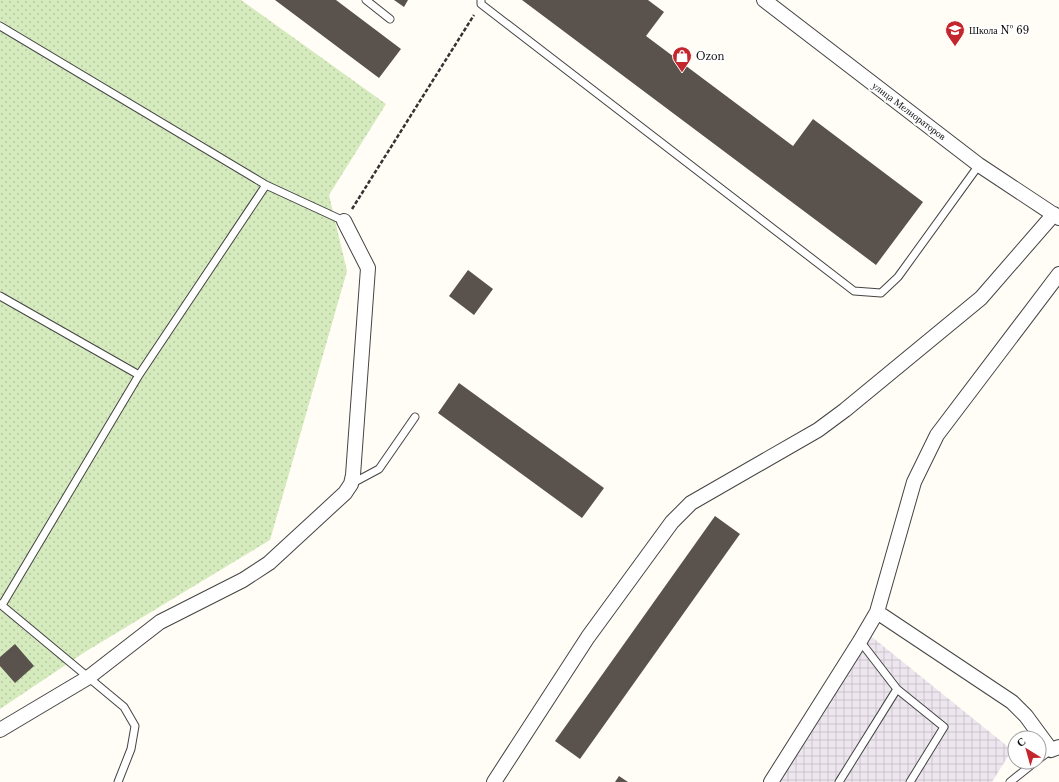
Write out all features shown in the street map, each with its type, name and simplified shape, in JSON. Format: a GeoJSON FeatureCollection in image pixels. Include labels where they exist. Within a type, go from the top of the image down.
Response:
{"type":"FeatureCollection","features":[{"type":"Feature","properties":{"kind":"street","name":"улица Мелиораторов"},"geometry":{"type":"LineString","coordinates":[[764,0],[979,165],[1056,216]]}},
{"type":"Feature","properties":{"kind":"street"},"geometry":{"type":"LineString","coordinates":[[494,782],[588,637],[672,522],[691,504],[818,430],[845,410],[981,298],[1056,216]]}},
{"type":"Feature","properties":{"kind":"street"},"geometry":{"type":"LineString","coordinates":[[0,730],[89,677],[160,622],[243,580],[269,563],[345,494],[351,484],[353,475],[368,268],[344,221]]}},
{"type":"Feature","properties":{"kind":"street"},"geometry":{"type":"LineString","coordinates":[[771,782],[877,612],[914,482],[937,435],[1059,274]]}},
{"type":"Feature","properties":{"kind":"street"},"geometry":{"type":"LineString","coordinates":[[877,612],[1012,702],[1055,749]]}},
{"type":"Feature","properties":{"kind":"lane"},"geometry":{"type":"LineString","coordinates":[[366,0],[390,18]]}},
{"type":"Feature","properties":{"kind":"lane"},"geometry":{"type":"LineString","coordinates":[[481,2],[854,292],[881,293],[898,277],[979,165]]}},
{"type":"Feature","properties":{"kind":"lane"},"geometry":{"type":"LineString","coordinates":[[0,26],[266,185],[344,221]]}},
{"type":"Feature","properties":{"kind":"lane"},"geometry":{"type":"LineString","coordinates":[[118,782],[131,749],[135,726],[124,707],[1,604],[139,375],[266,185]]}},
{"type":"Feature","properties":{"kind":"lane"},"geometry":{"type":"LineString","coordinates":[[0,296],[139,375]]}},
{"type":"Feature","properties":{"kind":"lane"},"geometry":{"type":"LineString","coordinates":[[351,484],[379,469],[415,417]]}},
{"type":"Feature","properties":{"kind":"lane"},"geometry":{"type":"LineString","coordinates":[[860,641],[897,689],[944,727],[910,782]]}},
{"type":"Feature","properties":{"kind":"lane"},"geometry":{"type":"LineString","coordinates":[[839,782],[897,689]]}},
{"type":"Feature","properties":{"kind":"lane"},"geometry":{"type":"LineString","coordinates":[[1010,782],[1025,770]]}},
{"type":"Feature","properties":{"kind":"path"},"geometry":{"type":"LineString","coordinates":[[344,221],[481,2]]}},
{"type":"Feature","properties":{"kind":"shaded area"},"geometry":{"type":"Polygon","coordinates":[[[862,629],[1007,746],[1007,758],[992,782],[766,782],[862,629]]]}},
{"type":"Feature","properties":{"kind":"green space"},"geometry":{"type":"Polygon","coordinates":[[[0,0],[241,0],[386,104],[329,195],[347,271],[270,540],[85,652],[0,709],[0,0]]]}},
{"type":"Feature","properties":{"kind":"building"},"geometry":{"type":"Polygon","coordinates":[[[275,0],[336,0],[401,49],[379,78],[275,0]]]}},
{"type":"Feature","properties":{"kind":"building"},"geometry":{"type":"Polygon","coordinates":[[[394,0],[408,0],[404,7],[394,0]]]}},
{"type":"Feature","properties":{"kind":"building"},"geometry":{"type":"Polygon","coordinates":[[[522,0],[648,0],[664,12],[646,36],[793,146],[813,119],[923,202],[876,265],[522,0]]]}},
{"type":"Feature","properties":{"kind":"building"},"geometry":{"type":"Polygon","coordinates":[[[468,270],[493,289],[474,315],[449,296],[468,270]]]}},
{"type":"Feature","properties":{"kind":"building"},"geometry":{"type":"Polygon","coordinates":[[[459,383],[604,488],[582,518],[438,413],[459,383]]]}},
{"type":"Feature","properties":{"kind":"building"},"geometry":{"type":"Polygon","coordinates":[[[715,516],[740,534],[580,759],[555,741],[715,516]]]}},
{"type":"Feature","properties":{"kind":"building"},"geometry":{"type":"Polygon","coordinates":[[[15,644],[34,666],[15,683],[0,666],[0,657],[15,644]]]}},
{"type":"Feature","properties":{"kind":"building"},"geometry":{"type":"Polygon","coordinates":[[[619,776],[628,782],[615,782],[619,776]]]}},
{"type":"Feature","properties":{"kind":"place","name":"Школа № 69"},"geometry":{"type":"Point","coordinates":[955,47]}},
{"type":"Feature","properties":{"kind":"place","name":"Ozon"},"geometry":{"type":"Point","coordinates":[682,73]}}]}
